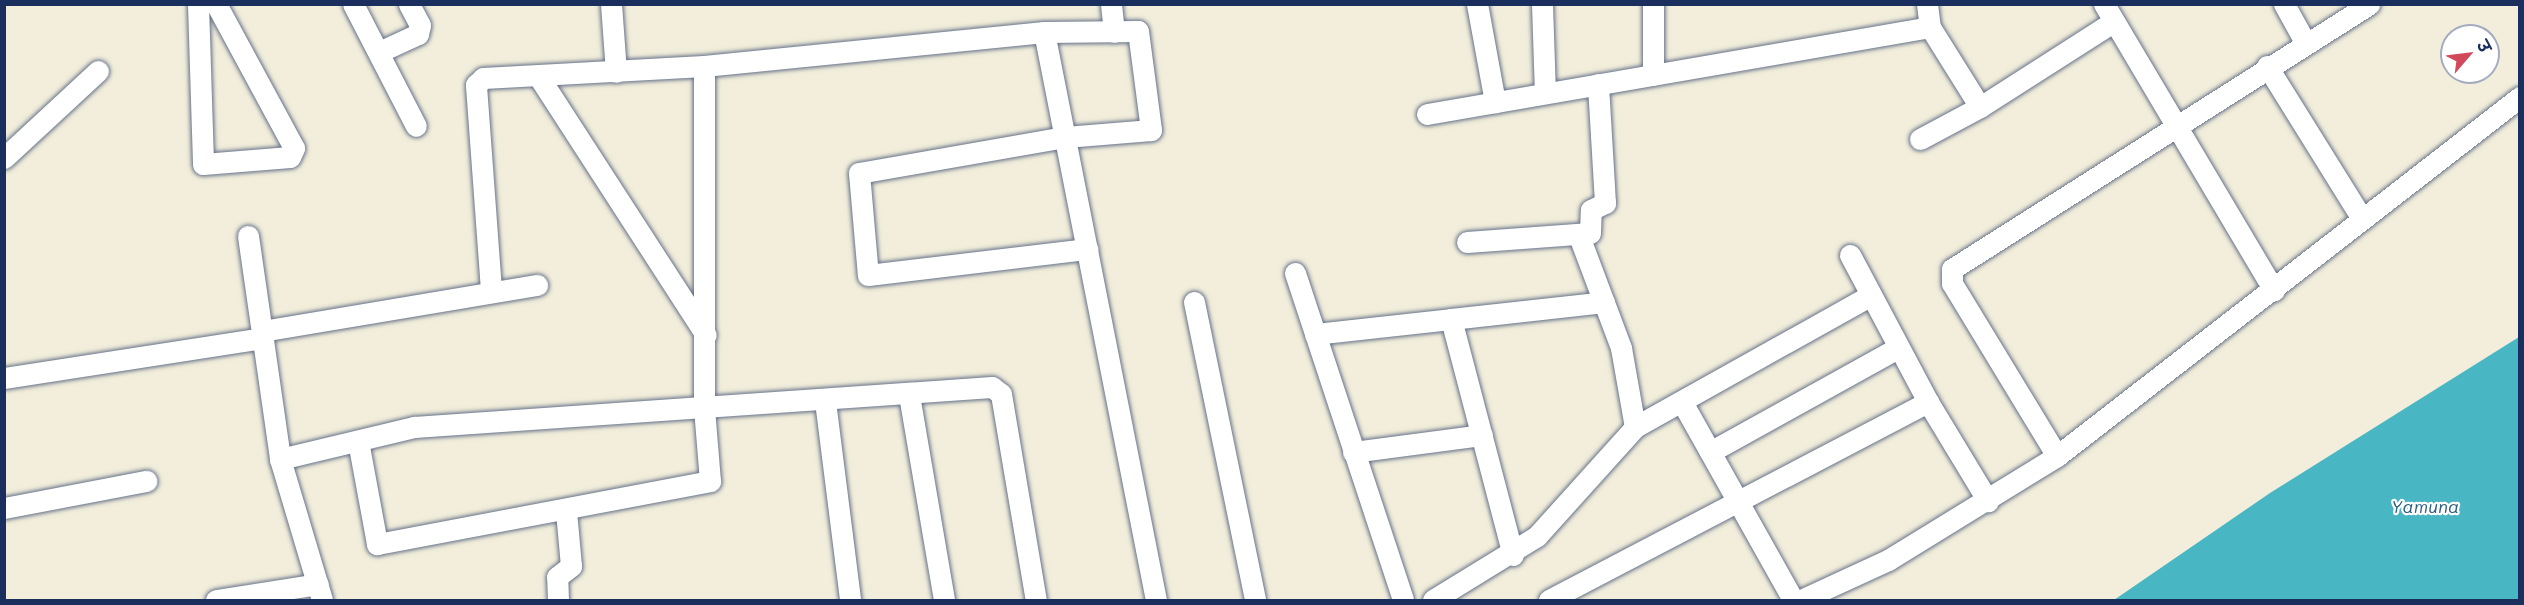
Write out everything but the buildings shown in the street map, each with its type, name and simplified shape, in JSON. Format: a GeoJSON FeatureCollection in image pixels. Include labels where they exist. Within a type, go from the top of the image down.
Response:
{"type":"FeatureCollection","features":[{"type":"Feature","properties":{"kind":"street"},"geometry":{"type":"LineString","coordinates":[[198,4],[203,164],[290,157],[294,148],[216,4]]}},
{"type":"Feature","properties":{"kind":"street"},"geometry":{"type":"LineString","coordinates":[[353,4],[416,126]]}},
{"type":"Feature","properties":{"kind":"street"},"geometry":{"type":"LineString","coordinates":[[379,52],[418,34],[420,25],[409,4]]}},
{"type":"Feature","properties":{"kind":"street"},"geometry":{"type":"LineString","coordinates":[[611,4],[616,72]]}},
{"type":"Feature","properties":{"kind":"street"},"geometry":{"type":"LineString","coordinates":[[1111,4],[1114,32]]}},
{"type":"Feature","properties":{"kind":"street"},"geometry":{"type":"LineString","coordinates":[[1477,4],[1495,102]]}},
{"type":"Feature","properties":{"kind":"street"},"geometry":{"type":"LineString","coordinates":[[1542,4],[1545,93]]}},
{"type":"Feature","properties":{"kind":"street"},"geometry":{"type":"LineString","coordinates":[[1653,4],[1653,75]]}},
{"type":"Feature","properties":{"kind":"street"},"geometry":{"type":"LineString","coordinates":[[1928,4],[1930,27],[1980,107]]}},
{"type":"Feature","properties":{"kind":"street"},"geometry":{"type":"LineString","coordinates":[[2284,4],[2305,42]]}},
{"type":"Feature","properties":{"kind":"street"},"geometry":{"type":"LineString","coordinates":[[2057,456],[1952,283],[1952,269],[2267,66],[2369,4]]}},
{"type":"Feature","properties":{"kind":"street"},"geometry":{"type":"LineString","coordinates":[[1920,139],[1980,107],[2110,11],[2174,128],[2274,290]]}},
{"type":"Feature","properties":{"kind":"street"},"geometry":{"type":"LineString","coordinates":[[1427,114],[1930,27]]}},
{"type":"Feature","properties":{"kind":"street"},"geometry":{"type":"LineString","coordinates":[[1044,32],[1156,600]]}},
{"type":"Feature","properties":{"kind":"street"},"geometry":{"type":"LineString","coordinates":[[491,290],[476,85],[483,78],[539,77],[704,66],[1044,32],[1114,32],[1142,35],[1151,130],[1065,137],[860,170],[867,273],[1087,249]]}},
{"type":"Feature","properties":{"kind":"street"},"geometry":{"type":"LineString","coordinates":[[358,441],[377,544],[566,511],[710,481],[704,408],[706,335],[704,66]]}},
{"type":"Feature","properties":{"kind":"street"},"geometry":{"type":"LineString","coordinates":[[2267,66],[2361,217]]}},
{"type":"Feature","properties":{"kind":"street"},"geometry":{"type":"LineString","coordinates":[[4,159],[98,71]]}},
{"type":"Feature","properties":{"kind":"street"},"geometry":{"type":"LineString","coordinates":[[539,77],[706,335]]}},
{"type":"Feature","properties":{"kind":"street"},"geometry":{"type":"LineString","coordinates":[[1467,242],[1579,236],[1590,233],[1591,210],[1605,203],[1598,84]]}},
{"type":"Feature","properties":{"kind":"street"},"geometry":{"type":"LineString","coordinates":[[1801,600],[1888,560],[1988,501],[2057,456],[2274,290],[2361,217],[2520,97]]}},
{"type":"Feature","properties":{"kind":"street"},"geometry":{"type":"LineString","coordinates":[[216,600],[320,592],[280,459],[248,236]]}},
{"type":"Feature","properties":{"kind":"street"},"geometry":{"type":"LineString","coordinates":[[1579,236],[1628,372],[1635,426]]}},
{"type":"Feature","properties":{"kind":"street"},"geometry":{"type":"LineString","coordinates":[[1850,255],[1869,296],[1928,402],[1988,501]]}},
{"type":"Feature","properties":{"kind":"street"},"geometry":{"type":"LineString","coordinates":[[1295,273],[1402,600]]}},
{"type":"Feature","properties":{"kind":"street"},"geometry":{"type":"LineString","coordinates":[[4,378],[262,334],[491,290],[537,285]]}},
{"type":"Feature","properties":{"kind":"street"},"geometry":{"type":"LineString","coordinates":[[1433,600],[1513,555],[1557,516],[1635,426],[1682,402],[1869,296]]}},
{"type":"Feature","properties":{"kind":"street"},"geometry":{"type":"LineString","coordinates":[[1194,302],[1256,600]]}},
{"type":"Feature","properties":{"kind":"street"},"geometry":{"type":"LineString","coordinates":[[1315,334],[1604,302]]}},
{"type":"Feature","properties":{"kind":"street"},"geometry":{"type":"LineString","coordinates":[[1451,318],[1513,555]]}},
{"type":"Feature","properties":{"kind":"street"},"geometry":{"type":"LineString","coordinates":[[1710,452],[1898,348]]}},
{"type":"Feature","properties":{"kind":"street"},"geometry":{"type":"LineString","coordinates":[[280,459],[414,427],[909,395],[992,387],[1001,394],[1036,600]]}},
{"type":"Feature","properties":{"kind":"street"},"geometry":{"type":"LineString","coordinates":[[909,395],[944,600]]}},
{"type":"Feature","properties":{"kind":"street"},"geometry":{"type":"LineString","coordinates":[[825,400],[850,600]]}},
{"type":"Feature","properties":{"kind":"street"},"geometry":{"type":"LineString","coordinates":[[1682,402],[1793,600]]}},
{"type":"Feature","properties":{"kind":"street"},"geometry":{"type":"LineString","coordinates":[[1549,600],[1739,504],[1928,402]]}},
{"type":"Feature","properties":{"kind":"street"},"geometry":{"type":"LineString","coordinates":[[1353,452],[1482,435]]}},
{"type":"Feature","properties":{"kind":"street"},"geometry":{"type":"LineString","coordinates":[[4,508],[146,481]]}},
{"type":"Feature","properties":{"kind":"street"},"geometry":{"type":"LineString","coordinates":[[558,600],[557,577],[570,570],[566,511]]}},
{"type":"Feature","properties":{"kind":"water","name":"Yamuna"},"geometry":{"type":"Polygon","coordinates":[[[2519,337],[2519,600],[2114,600],[2270,493],[2519,337]]]}}]}
